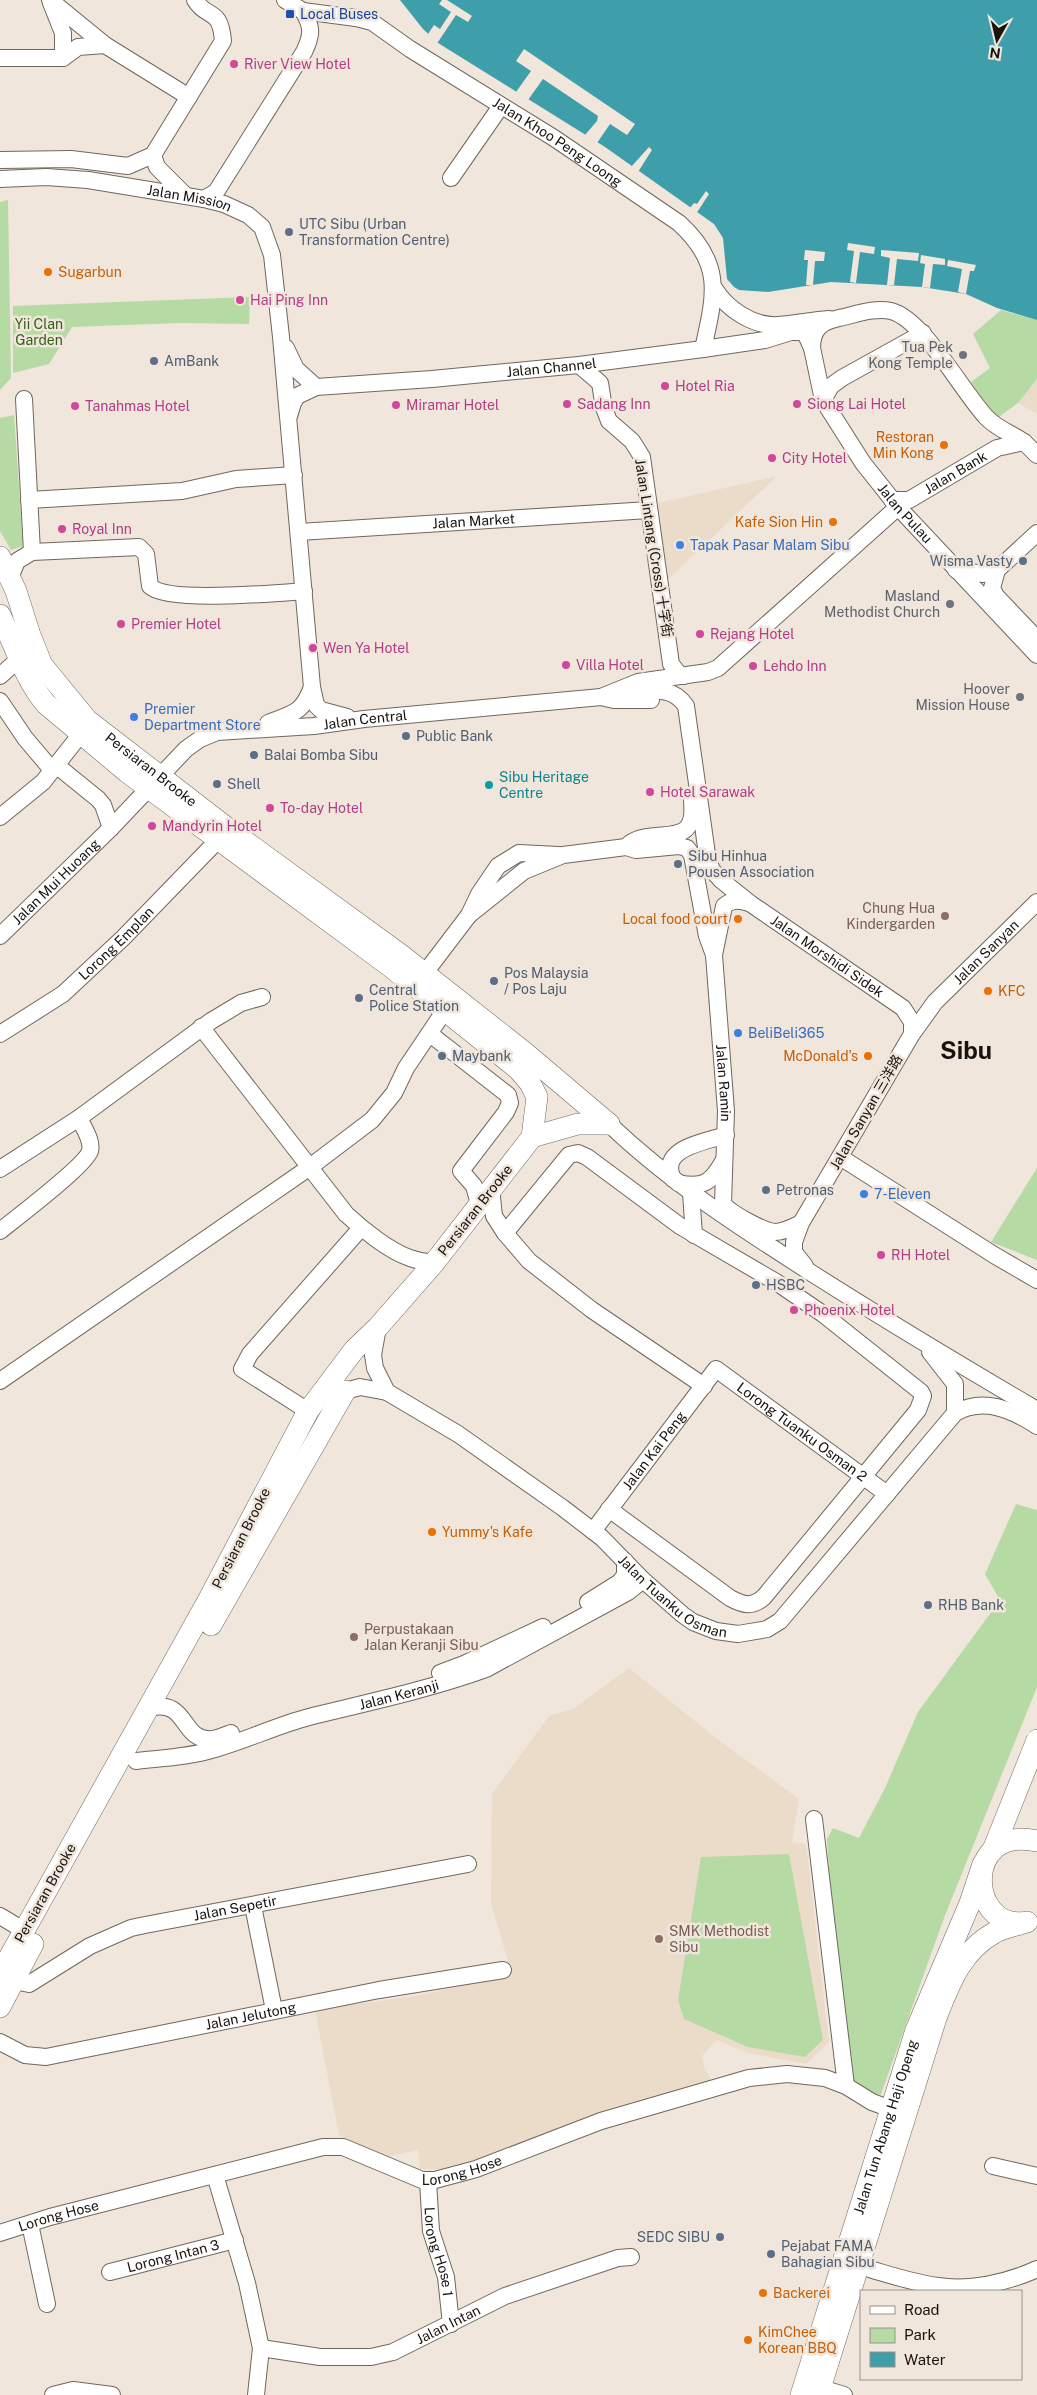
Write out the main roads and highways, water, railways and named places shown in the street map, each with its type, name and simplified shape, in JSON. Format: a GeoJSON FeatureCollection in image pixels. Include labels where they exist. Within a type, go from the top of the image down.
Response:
{"type":"FeatureCollection","features":[{"type":"Feature","properties":{"kind":"main road","name":"Persiaran Brooke"},"geometry":{"type":"LineString","coordinates":[[0,557],[10,578],[35,652],[52,678],[147,790],[420,980],[445,1010],[518,1069],[530,1083],[538,1103],[532,1137],[434,1263],[378,1327],[354,1350],[308,1411],[210,1597],[158,1707],[136,1761],[48,1914],[7,1978]]}},
{"type":"Feature","properties":{"kind":"main road","name":"Persiaran Brooke"},"geometry":{"type":"LineString","coordinates":[[0,615],[36,692],[46,704],[80,735],[147,790],[524,1052],[609,1124],[578,1124],[532,1137]]}},
{"type":"Feature","properties":{"kind":"main road","name":"Persiaran Brooke"},"geometry":{"type":"LineString","coordinates":[[0,2007],[7,1978],[24,1930],[345,1391]]}},
{"type":"Feature","properties":{"kind":"main road","name":"Jalan Tun Abang Haji Openg"},"geometry":{"type":"LineString","coordinates":[[801,2395],[916,2030],[1037,1740]]}},
{"type":"Feature","properties":{"kind":"main road"},"geometry":{"type":"LineString","coordinates":[[1030,1922],[1009,1921],[997,1914],[987,1904],[981,1891],[980,1878],[988,1857],[1002,1843],[1013,1839],[1025,1838],[1037,1841]]}},
{"type":"Feature","properties":{"kind":"main road","name":"Jalan Tun Abang Haji Openg"},"geometry":{"type":"LineString","coordinates":[[820,2391],[936,2018],[956,1970],[972,1951],[994,1933],[1030,1922]]}},
{"type":"Feature","properties":{"kind":"water"},"geometry":{"type":"Polygon","coordinates":[[[400,0],[1037,0],[1037,320],[997,308],[966,294],[922,287],[831,282],[768,292],[739,290],[727,279],[723,238],[714,224],[605,147],[438,43],[423,29],[400,0]]]}},
{"type":"Feature","properties":{"kind":"place","name":"Local Buses"},"geometry":{"type":"Point","coordinates":[290,14]}},
{"type":"Feature","properties":{"kind":"place","name":"River View Hotel"},"geometry":{"type":"Point","coordinates":[234,64]}},
{"type":"Feature","properties":{"kind":"place","name":"UTC Sibu (Urban Transformation Centre)"},"geometry":{"type":"Point","coordinates":[289,232]}},
{"type":"Feature","properties":{"kind":"place","name":"Sugarbun"},"geometry":{"type":"Point","coordinates":[48,272]}},
{"type":"Feature","properties":{"kind":"place","name":"Hai Ping Inn"},"geometry":{"type":"Point","coordinates":[240,300]}},
{"type":"Feature","properties":{"kind":"place","name":"Tua Pek Kong Temple"},"geometry":{"type":"Point","coordinates":[963,355]}},
{"type":"Feature","properties":{"kind":"place","name":"AmBank"},"geometry":{"type":"Point","coordinates":[154,361]}},
{"type":"Feature","properties":{"kind":"place","name":"Hotel Ria"},"geometry":{"type":"Point","coordinates":[665,386]}},
{"type":"Feature","properties":{"kind":"place","name":"Sadang Inn"},"geometry":{"type":"Point","coordinates":[567,404]}},
{"type":"Feature","properties":{"kind":"place","name":"Siong Lai Hotel"},"geometry":{"type":"Point","coordinates":[797,404]}},
{"type":"Feature","properties":{"kind":"place","name":"Miramar Hotel"},"geometry":{"type":"Point","coordinates":[396,405]}},
{"type":"Feature","properties":{"kind":"place","name":"Tanahmas Hotel"},"geometry":{"type":"Point","coordinates":[75,406]}},
{"type":"Feature","properties":{"kind":"place","name":"Restoran Min Kong"},"geometry":{"type":"Point","coordinates":[944,445]}},
{"type":"Feature","properties":{"kind":"place","name":"City Hotel"},"geometry":{"type":"Point","coordinates":[772,458]}},
{"type":"Feature","properties":{"kind":"place","name":"Kafe Sion Hin"},"geometry":{"type":"Point","coordinates":[833,522]}},
{"type":"Feature","properties":{"kind":"place","name":"Royal Inn"},"geometry":{"type":"Point","coordinates":[62,529]}},
{"type":"Feature","properties":{"kind":"place","name":"Tapak Pasar Malam Sibu"},"geometry":{"type":"Point","coordinates":[680,545]}},
{"type":"Feature","properties":{"kind":"place","name":"Wisma Vasty"},"geometry":{"type":"Point","coordinates":[1023,561]}},
{"type":"Feature","properties":{"kind":"place","name":"Masland Methodist Church"},"geometry":{"type":"Point","coordinates":[950,604]}},
{"type":"Feature","properties":{"kind":"place","name":"Premier Hotel"},"geometry":{"type":"Point","coordinates":[121,624]}},
{"type":"Feature","properties":{"kind":"place","name":"Rejang Hotel"},"geometry":{"type":"Point","coordinates":[700,634]}},
{"type":"Feature","properties":{"kind":"place","name":"Wen Ya Hotel"},"geometry":{"type":"Point","coordinates":[313,648]}},
{"type":"Feature","properties":{"kind":"place","name":"Villa Hotel"},"geometry":{"type":"Point","coordinates":[566,665]}},
{"type":"Feature","properties":{"kind":"place","name":"Lehdo Inn"},"geometry":{"type":"Point","coordinates":[753,666]}},
{"type":"Feature","properties":{"kind":"place","name":"Hoover Mission House"},"geometry":{"type":"Point","coordinates":[1020,697]}},
{"type":"Feature","properties":{"kind":"place","name":"Premier Department Store"},"geometry":{"type":"Point","coordinates":[134,717]}},
{"type":"Feature","properties":{"kind":"place","name":"Public Bank"},"geometry":{"type":"Point","coordinates":[406,736]}},
{"type":"Feature","properties":{"kind":"place","name":"Balai Bomba Sibu"},"geometry":{"type":"Point","coordinates":[254,755]}},
{"type":"Feature","properties":{"kind":"place","name":"Shell"},"geometry":{"type":"Point","coordinates":[217,784]}},
{"type":"Feature","properties":{"kind":"place","name":"Sibu Heritage Centre"},"geometry":{"type":"Point","coordinates":[489,785]}},
{"type":"Feature","properties":{"kind":"place","name":"Hotel Sarawak"},"geometry":{"type":"Point","coordinates":[650,792]}},
{"type":"Feature","properties":{"kind":"place","name":"To-day Hotel"},"geometry":{"type":"Point","coordinates":[270,808]}},
{"type":"Feature","properties":{"kind":"place","name":"Mandyrin Hotel"},"geometry":{"type":"Point","coordinates":[152,826]}},
{"type":"Feature","properties":{"kind":"place","name":"Sibu Hinhua Pousen Association"},"geometry":{"type":"Point","coordinates":[678,864]}},
{"type":"Feature","properties":{"kind":"place","name":"Chung Hua Kindergarden"},"geometry":{"type":"Point","coordinates":[945,916]}},
{"type":"Feature","properties":{"kind":"place","name":"Local food court"},"geometry":{"type":"Point","coordinates":[738,919]}},
{"type":"Feature","properties":{"kind":"place","name":"Pos Malaysia / Pos Laju"},"geometry":{"type":"Point","coordinates":[494,981]}},
{"type":"Feature","properties":{"kind":"place","name":"KFC"},"geometry":{"type":"Point","coordinates":[988,991]}},
{"type":"Feature","properties":{"kind":"place","name":"Central Police Station"},"geometry":{"type":"Point","coordinates":[359,998]}},
{"type":"Feature","properties":{"kind":"place","name":"BeliBeli365"},"geometry":{"type":"Point","coordinates":[738,1033]}},
{"type":"Feature","properties":{"kind":"place","name":"Maybank"},"geometry":{"type":"Point","coordinates":[442,1056]}},
{"type":"Feature","properties":{"kind":"place","name":"McDonald's"},"geometry":{"type":"Point","coordinates":[868,1056]}},
{"type":"Feature","properties":{"kind":"place","name":"Petronas"},"geometry":{"type":"Point","coordinates":[766,1190]}},
{"type":"Feature","properties":{"kind":"place","name":"7-Eleven"},"geometry":{"type":"Point","coordinates":[864,1194]}},
{"type":"Feature","properties":{"kind":"place","name":"RH Hotel"},"geometry":{"type":"Point","coordinates":[881,1255]}},
{"type":"Feature","properties":{"kind":"place","name":"HSBC"},"geometry":{"type":"Point","coordinates":[756,1285]}},
{"type":"Feature","properties":{"kind":"place","name":"Phoenix Hotel"},"geometry":{"type":"Point","coordinates":[794,1310]}},
{"type":"Feature","properties":{"kind":"place","name":"Yummy's Kafe"},"geometry":{"type":"Point","coordinates":[432,1532]}},
{"type":"Feature","properties":{"kind":"place","name":"RHB Bank"},"geometry":{"type":"Point","coordinates":[928,1605]}},
{"type":"Feature","properties":{"kind":"place","name":"Perpustakaan Jalan Keranji Sibu"},"geometry":{"type":"Point","coordinates":[354,1637]}},
{"type":"Feature","properties":{"kind":"place","name":"SMK Methodist Sibu"},"geometry":{"type":"Point","coordinates":[659,1939]}},
{"type":"Feature","properties":{"kind":"place","name":"SEDC SIBU"},"geometry":{"type":"Point","coordinates":[720,2237]}},
{"type":"Feature","properties":{"kind":"place","name":"Pejabat FAMA Bahagian Sibu"},"geometry":{"type":"Point","coordinates":[771,2254]}},
{"type":"Feature","properties":{"kind":"place","name":"Backerei"},"geometry":{"type":"Point","coordinates":[763,2293]}},
{"type":"Feature","properties":{"kind":"place","name":"KimChee Korean BBQ"},"geometry":{"type":"Point","coordinates":[748,2340]}},
{"type":"Feature","properties":{"kind":"district","name":"Sibu"},"geometry":{"type":"Point","coordinates":[966,1051]}},
{"type":"Feature","properties":{"kind":"park label","name":"Yii Clan Garden"},"geometry":{"type":"Point","coordinates":[39,332]}}]}
